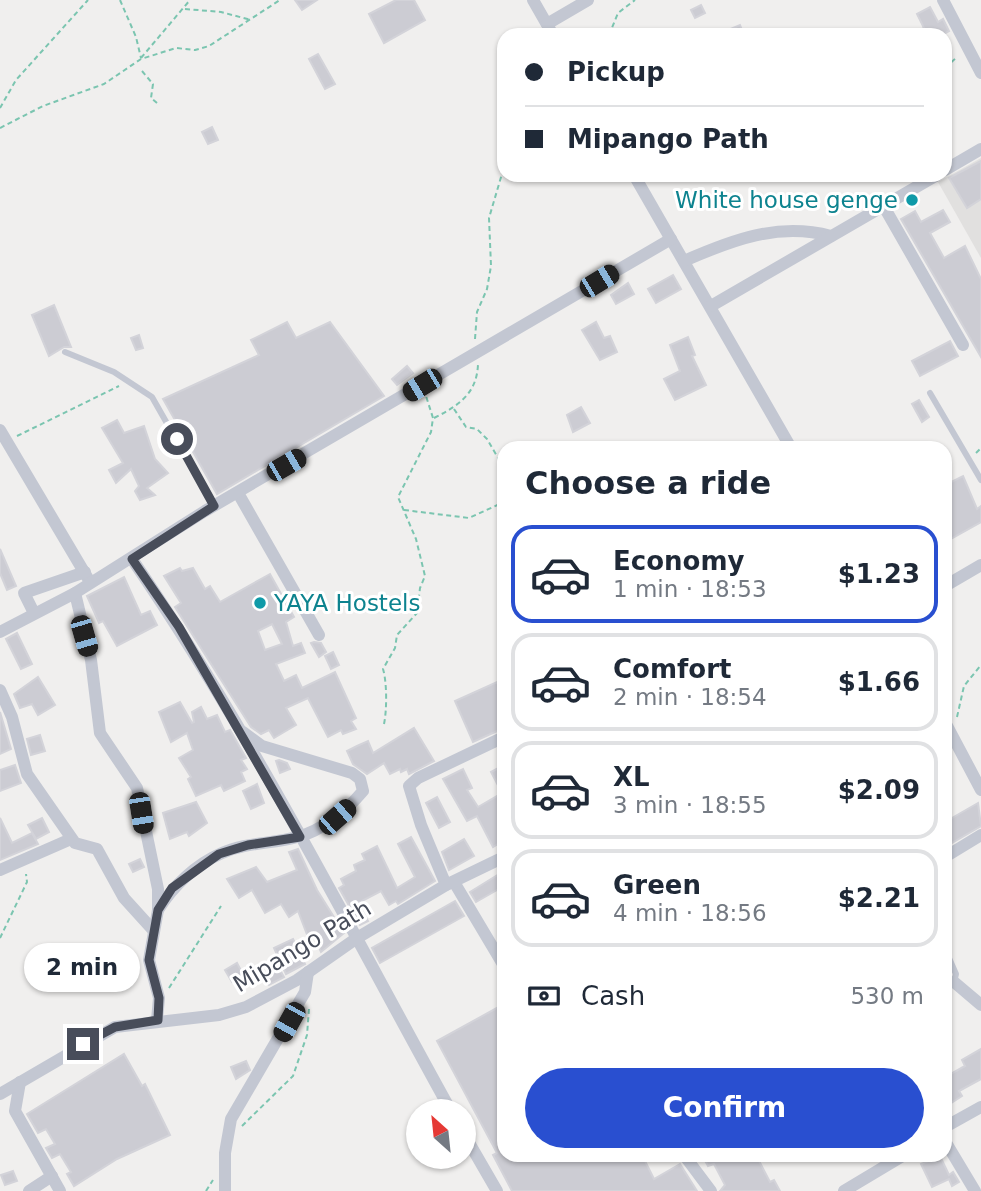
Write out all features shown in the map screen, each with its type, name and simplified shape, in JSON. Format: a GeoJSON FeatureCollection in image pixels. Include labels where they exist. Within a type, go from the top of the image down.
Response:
{"type":"FeatureCollection","features":[{"type":"Feature","properties":{"kind":"street"},"geometry":{"type":"LineString","coordinates":[[533,0],[549,28]]}},
{"type":"Feature","properties":{"kind":"street"},"geometry":{"type":"LineString","coordinates":[[553,28],[588,0]]}},
{"type":"Feature","properties":{"kind":"street"},"geometry":{"type":"LineString","coordinates":[[943,0],[981,73]]}},
{"type":"Feature","properties":{"kind":"street"},"geometry":{"type":"LineString","coordinates":[[952,166],[981,149]]}},
{"type":"Feature","properties":{"kind":"street"},"geometry":{"type":"LineString","coordinates":[[638,182],[787,441]]}},
{"type":"Feature","properties":{"kind":"street"},"geometry":{"type":"LineString","coordinates":[[710,306],[924,182]]}},
{"type":"Feature","properties":{"kind":"street"},"geometry":{"type":"LineString","coordinates":[[883,205],[963,345]]}},
{"type":"Feature","properties":{"kind":"street"},"geometry":{"type":"LineString","coordinates":[[684,261],[747,237],[775,230],[831,236]]}},
{"type":"Feature","properties":{"kind":"street"},"geometry":{"type":"LineString","coordinates":[[34,613],[24,593],[37,586],[88,577],[132,559],[214,506],[671,239]]}},
{"type":"Feature","properties":{"kind":"street"},"geometry":{"type":"LineString","coordinates":[[3,436],[88,577]]}},
{"type":"Feature","properties":{"kind":"street"},"geometry":{"type":"LineString","coordinates":[[238,493],[319,635]]}},
{"type":"Feature","properties":{"kind":"street"},"geometry":{"type":"LineString","coordinates":[[132,559],[179,627],[237,727],[444,1099]]}},
{"type":"Feature","properties":{"kind":"street"},"geometry":{"type":"LineString","coordinates":[[952,582],[981,565]]}},
{"type":"Feature","properties":{"kind":"street"},"geometry":{"type":"LineString","coordinates":[[0,632],[16,627],[34,613],[75,593],[88,577]]}},
{"type":"Feature","properties":{"kind":"street"},"geometry":{"type":"LineString","coordinates":[[75,593],[91,660],[100,733],[137,788],[158,889],[158,910],[149,960],[159,998],[158,1020]]}},
{"type":"Feature","properties":{"kind":"street"},"geometry":{"type":"LineString","coordinates":[[0,690],[12,717],[27,774],[71,839],[75,843],[97,849],[124,898],[153,930]]}},
{"type":"Feature","properties":{"kind":"street"},"geometry":{"type":"LineString","coordinates":[[158,910],[172,888],[219,854],[248,845],[300,837],[337,817],[354,802],[364,786],[352,773],[262,746],[237,727]]}},
{"type":"Feature","properties":{"kind":"street"},"geometry":{"type":"LineString","coordinates":[[952,736],[981,790]]}},
{"type":"Feature","properties":{"kind":"street"},"geometry":{"type":"LineString","coordinates":[[497,740],[418,778],[410,786],[421,825],[450,883],[497,955]]}},
{"type":"Feature","properties":{"kind":"street"},"geometry":{"type":"LineString","coordinates":[[952,853],[981,835]]}},
{"type":"Feature","properties":{"kind":"street"},"geometry":{"type":"LineString","coordinates":[[0,870],[71,839]]}},
{"type":"Feature","properties":{"kind":"street","name":"Mipango Path"},"geometry":{"type":"LineString","coordinates":[[0,1094],[115,1027],[231,1013],[275,993],[357,938],[450,883],[497,860]]}},
{"type":"Feature","properties":{"kind":"street"},"geometry":{"type":"LineString","coordinates":[[225,1191],[225,1153],[231,1119],[305,992],[308,972]]}},
{"type":"Feature","properties":{"kind":"street"},"geometry":{"type":"LineString","coordinates":[[952,988],[981,1005]]}},
{"type":"Feature","properties":{"kind":"street"},"geometry":{"type":"LineString","coordinates":[[20,1082],[15,1111],[60,1191]]}},
{"type":"Feature","properties":{"kind":"street"},"geometry":{"type":"LineString","coordinates":[[952,1123],[981,1107]]}},
{"type":"Feature","properties":{"kind":"street"},"geometry":{"type":"LineString","coordinates":[[952,1153],[975,1191]]}},
{"type":"Feature","properties":{"kind":"street"},"geometry":{"type":"LineString","coordinates":[[476,1155],[497,1191]]}},
{"type":"Feature","properties":{"kind":"street"},"geometry":{"type":"LineString","coordinates":[[689,1162],[711,1191]]}},
{"type":"Feature","properties":{"kind":"street"},"geometry":{"type":"LineString","coordinates":[[844,1191],[891,1162]]}},
{"type":"Feature","properties":{"kind":"street"},"geometry":{"type":"LineString","coordinates":[[29,1191],[52,1176]]}},
{"type":"Feature","properties":{"kind":"lane"},"geometry":{"type":"LineString","coordinates":[[65,352],[133,382],[152,397],[214,506]]}},
{"type":"Feature","properties":{"kind":"lane"},"geometry":{"type":"LineString","coordinates":[[930,393],[981,480]]}},
{"type":"Feature","properties":{"kind":"lane"},"geometry":{"type":"LineString","coordinates":[[952,965],[956,974],[952,983]]}},
{"type":"Feature","properties":{"kind":"path"},"geometry":{"type":"LineString","coordinates":[[0,108],[16,80],[88,0]]}},
{"type":"Feature","properties":{"kind":"path"},"geometry":{"type":"LineString","coordinates":[[120,0],[136,37],[141,59]]}},
{"type":"Feature","properties":{"kind":"path"},"geometry":{"type":"LineString","coordinates":[[0,128],[43,106],[104,84],[141,59],[190,0]]}},
{"type":"Feature","properties":{"kind":"path"},"geometry":{"type":"LineString","coordinates":[[141,59],[176,48],[195,50],[209,46],[280,0]]}},
{"type":"Feature","properties":{"kind":"path"},"geometry":{"type":"LineString","coordinates":[[612,28],[618,13],[635,0]]}},
{"type":"Feature","properties":{"kind":"path"},"geometry":{"type":"LineString","coordinates":[[184,9],[221,12],[251,20]]}},
{"type":"Feature","properties":{"kind":"path"},"geometry":{"type":"LineString","coordinates":[[952,61],[968,46]]}},
{"type":"Feature","properties":{"kind":"path"},"geometry":{"type":"LineString","coordinates":[[142,71],[153,84],[151,98],[157,103]]}},
{"type":"Feature","properties":{"kind":"path"},"geometry":{"type":"LineString","coordinates":[[433,418],[465,400],[478,378],[475,354],[477,312],[487,289],[491,266],[489,218],[500,182]]}},
{"type":"Feature","properties":{"kind":"path"},"geometry":{"type":"LineString","coordinates":[[3,436],[125,383],[133,382]]}},
{"type":"Feature","properties":{"kind":"path"},"geometry":{"type":"LineString","coordinates":[[384,724],[387,681],[383,669],[395,648],[397,635],[417,613],[420,588],[425,576],[416,539],[398,494],[422,452],[433,418],[422,385]]}},
{"type":"Feature","properties":{"kind":"path"},"geometry":{"type":"LineString","coordinates":[[454,408],[466,427],[479,430],[497,454]]}},
{"type":"Feature","properties":{"kind":"path"},"geometry":{"type":"LineString","coordinates":[[403,510],[469,518],[497,505]]}},
{"type":"Feature","properties":{"kind":"path"},"geometry":{"type":"LineString","coordinates":[[952,724],[956,722],[964,686],[981,665]]}},
{"type":"Feature","properties":{"kind":"path"},"geometry":{"type":"LineString","coordinates":[[0,938],[27,882],[24,859]]}},
{"type":"Feature","properties":{"kind":"path"},"geometry":{"type":"LineString","coordinates":[[159,998],[166,992],[221,906]]}},
{"type":"Feature","properties":{"kind":"path"},"geometry":{"type":"LineString","coordinates":[[238,1132],[293,1076],[309,1024],[305,992]]}},
{"type":"Feature","properties":{"kind":"path"},"geometry":{"type":"LineString","coordinates":[[206,1191],[218,1171]]}},
{"type":"Feature","properties":{"kind":"shaded area"},"geometry":{"type":"Polygon","coordinates":[[[981,158],[981,258],[938,182],[952,182],[952,174],[981,158]]]}},
{"type":"Feature","properties":{"kind":"building"},"geometry":{"type":"Polygon","coordinates":[[[295,0],[317,0],[302,10],[295,0]]]}},
{"type":"Feature","properties":{"kind":"building"},"geometry":{"type":"Polygon","coordinates":[[[396,0],[414,0],[425,20],[384,43],[369,14],[396,0]]]}},
{"type":"Feature","properties":{"kind":"building"},"geometry":{"type":"Polygon","coordinates":[[[701,5],[705,13],[695,18],[691,10],[701,5]]]}},
{"type":"Feature","properties":{"kind":"building"},"geometry":{"type":"Polygon","coordinates":[[[930,7],[938,22],[943,19],[948,28],[924,28],[917,14],[930,7]]]}},
{"type":"Feature","properties":{"kind":"building"},"geometry":{"type":"Polygon","coordinates":[[[318,54],[335,84],[325,89],[309,59],[318,54]]]}},
{"type":"Feature","properties":{"kind":"building"},"geometry":{"type":"Polygon","coordinates":[[[212,127],[218,140],[208,144],[202,132],[212,127]]]}},
{"type":"Feature","properties":{"kind":"building"},"geometry":{"type":"Polygon","coordinates":[[[981,161],[981,199],[967,208],[951,182],[952,176],[981,161]]]}},
{"type":"Feature","properties":{"kind":"building"},"geometry":{"type":"Polygon","coordinates":[[[943,210],[950,222],[930,233],[944,258],[965,246],[981,279],[981,357],[901,219],[915,211],[921,222],[943,210]]]}},
{"type":"Feature","properties":{"kind":"building"},"geometry":{"type":"Polygon","coordinates":[[[673,275],[681,289],[656,303],[648,289],[673,275]]]}},
{"type":"Feature","properties":{"kind":"building"},"geometry":{"type":"Polygon","coordinates":[[[628,283],[634,294],[616,304],[611,295],[628,283]]]}},
{"type":"Feature","properties":{"kind":"building"},"geometry":{"type":"Polygon","coordinates":[[[54,305],[71,347],[64,347],[49,356],[32,315],[54,305]]]}},
{"type":"Feature","properties":{"kind":"building"},"geometry":{"type":"Polygon","coordinates":[[[287,322],[296,338],[330,322],[384,396],[217,494],[163,399],[259,355],[251,340],[287,322]]]}},
{"type":"Feature","properties":{"kind":"building"},"geometry":{"type":"Polygon","coordinates":[[[596,322],[604,338],[610,336],[617,352],[600,360],[582,330],[596,322]]]}},
{"type":"Feature","properties":{"kind":"building"},"geometry":{"type":"Polygon","coordinates":[[[139,335],[143,348],[136,350],[131,338],[139,335]]]}},
{"type":"Feature","properties":{"kind":"building"},"geometry":{"type":"Polygon","coordinates":[[[688,337],[695,355],[692,356],[706,385],[675,400],[664,379],[680,371],[670,345],[688,337]]]}},
{"type":"Feature","properties":{"kind":"building"},"geometry":{"type":"Polygon","coordinates":[[[950,341],[958,356],[920,376],[912,361],[950,341]]]}},
{"type":"Feature","properties":{"kind":"building"},"geometry":{"type":"Polygon","coordinates":[[[407,366],[413,373],[397,385],[392,379],[407,366]]]}},
{"type":"Feature","properties":{"kind":"building"},"geometry":{"type":"Polygon","coordinates":[[[919,400],[929,417],[922,422],[912,404],[919,400]]]}},
{"type":"Feature","properties":{"kind":"building"},"geometry":{"type":"Polygon","coordinates":[[[581,407],[590,423],[573,432],[567,415],[581,407]]]}},
{"type":"Feature","properties":{"kind":"building"},"geometry":{"type":"Polygon","coordinates":[[[117,420],[124,433],[144,426],[155,459],[168,473],[147,488],[155,495],[140,500],[135,491],[139,486],[131,469],[116,483],[109,470],[123,463],[102,428],[117,420]]]}},
{"type":"Feature","properties":{"kind":"building"},"geometry":{"type":"Polygon","coordinates":[[[963,476],[977,509],[981,506],[981,522],[952,538],[952,482],[963,476]]]}},
{"type":"Feature","properties":{"kind":"building"},"geometry":{"type":"Polygon","coordinates":[[[0,549],[16,586],[7,590],[0,573],[0,549]]]}},
{"type":"Feature","properties":{"kind":"building"},"geometry":{"type":"Polygon","coordinates":[[[180,568],[182,571],[193,568],[205,589],[210,586],[220,602],[270,574],[294,617],[286,622],[293,646],[301,643],[305,653],[276,664],[284,681],[296,675],[302,688],[335,672],[356,718],[351,721],[356,729],[343,734],[341,730],[328,737],[308,698],[286,708],[296,725],[274,738],[269,730],[261,734],[251,727],[175,607],[181,603],[164,576],[180,568]],[[272,624],[258,631],[265,650],[282,644],[272,624]]]}},
{"type":"Feature","properties":{"kind":"building"},"geometry":{"type":"Polygon","coordinates":[[[124,577],[141,615],[150,611],[157,625],[117,646],[103,621],[99,623],[87,596],[124,577]]]}},
{"type":"Feature","properties":{"kind":"building"},"geometry":{"type":"Polygon","coordinates":[[[17,633],[32,664],[21,669],[6,639],[17,633]]]}},
{"type":"Feature","properties":{"kind":"building"},"geometry":{"type":"Polygon","coordinates":[[[311,643],[321,643],[326,652],[319,657],[311,643]]]}},
{"type":"Feature","properties":{"kind":"building"},"geometry":{"type":"Polygon","coordinates":[[[333,652],[339,665],[331,669],[325,656],[333,652]]]}},
{"type":"Feature","properties":{"kind":"building"},"geometry":{"type":"Polygon","coordinates":[[[38,677],[55,705],[38,715],[32,704],[20,708],[14,694],[38,677]]]}},
{"type":"Feature","properties":{"kind":"building"},"geometry":{"type":"Polygon","coordinates":[[[497,682],[497,731],[473,742],[455,701],[497,682]]]}},
{"type":"Feature","properties":{"kind":"building"},"geometry":{"type":"Polygon","coordinates":[[[180,702],[192,723],[192,712],[201,707],[207,719],[217,715],[225,732],[230,730],[246,758],[241,760],[247,769],[241,772],[245,781],[224,791],[221,785],[196,796],[188,779],[191,777],[179,758],[193,750],[187,733],[171,742],[159,712],[180,702]]]}},
{"type":"Feature","properties":{"kind":"building"},"geometry":{"type":"Polygon","coordinates":[[[0,712],[11,749],[0,754],[0,712]]]}},
{"type":"Feature","properties":{"kind":"building"},"geometry":{"type":"Polygon","coordinates":[[[414,728],[434,761],[409,774],[407,769],[401,772],[400,769],[390,774],[384,763],[367,774],[353,764],[347,751],[368,741],[373,753],[414,728]]]}},
{"type":"Feature","properties":{"kind":"building"},"geometry":{"type":"Polygon","coordinates":[[[40,735],[45,751],[31,755],[27,739],[40,735]]]}},
{"type":"Feature","properties":{"kind":"building"},"geometry":{"type":"Polygon","coordinates":[[[276,761],[287,763],[290,769],[280,773],[276,761]]]}},
{"type":"Feature","properties":{"kind":"building"},"geometry":{"type":"Polygon","coordinates":[[[15,765],[21,783],[0,791],[0,770],[15,765]]]}},
{"type":"Feature","properties":{"kind":"building"},"geometry":{"type":"Polygon","coordinates":[[[463,769],[472,788],[467,790],[478,807],[497,796],[497,844],[493,847],[477,816],[467,821],[443,779],[463,769]]]}},
{"type":"Feature","properties":{"kind":"building"},"geometry":{"type":"Polygon","coordinates":[[[497,769],[497,783],[491,772],[497,769]]]}},
{"type":"Feature","properties":{"kind":"building"},"geometry":{"type":"Polygon","coordinates":[[[257,784],[264,803],[251,809],[243,791],[257,784]]]}},
{"type":"Feature","properties":{"kind":"building"},"geometry":{"type":"Polygon","coordinates":[[[437,797],[450,822],[439,828],[426,803],[437,797]]]}},
{"type":"Feature","properties":{"kind":"building"},"geometry":{"type":"Polygon","coordinates":[[[196,802],[207,823],[189,836],[187,832],[170,839],[163,813],[196,802]]]}},
{"type":"Feature","properties":{"kind":"building"},"geometry":{"type":"Polygon","coordinates":[[[978,803],[981,826],[952,843],[952,818],[978,803]]]}},
{"type":"Feature","properties":{"kind":"building"},"geometry":{"type":"Polygon","coordinates":[[[0,818],[12,843],[32,833],[38,844],[0,860],[0,818]]]}},
{"type":"Feature","properties":{"kind":"building"},"geometry":{"type":"Polygon","coordinates":[[[42,818],[49,832],[36,839],[28,825],[42,818]]]}},
{"type":"Feature","properties":{"kind":"building"},"geometry":{"type":"Polygon","coordinates":[[[411,837],[435,881],[398,904],[396,901],[389,905],[381,891],[358,903],[368,921],[360,925],[339,888],[344,885],[341,879],[356,871],[354,865],[365,860],[362,854],[377,846],[397,888],[415,877],[398,844],[411,837]]]}},
{"type":"Feature","properties":{"kind":"building"},"geometry":{"type":"Polygon","coordinates":[[[464,839],[474,856],[449,870],[442,852],[464,839]]]}},
{"type":"Feature","properties":{"kind":"building"},"geometry":{"type":"Polygon","coordinates":[[[298,849],[317,890],[344,933],[321,952],[313,934],[308,937],[298,911],[289,917],[281,904],[265,913],[252,890],[239,898],[227,879],[256,867],[267,882],[297,870],[289,852],[298,849]]]}},
{"type":"Feature","properties":{"kind":"building"},"geometry":{"type":"Polygon","coordinates":[[[140,859],[144,867],[133,872],[129,864],[140,859]]]}},
{"type":"Feature","properties":{"kind":"building"},"geometry":{"type":"Polygon","coordinates":[[[497,875],[497,890],[476,902],[470,892],[497,875]]]}},
{"type":"Feature","properties":{"kind":"building"},"geometry":{"type":"Polygon","coordinates":[[[455,901],[464,916],[380,963],[372,948],[455,901]]]}},
{"type":"Feature","properties":{"kind":"building"},"geometry":{"type":"Polygon","coordinates":[[[293,939],[305,964],[286,974],[274,948],[293,939]]]}},
{"type":"Feature","properties":{"kind":"building"},"geometry":{"type":"Polygon","coordinates":[[[237,963],[244,976],[232,982],[225,970],[237,963]]]}},
{"type":"Feature","properties":{"kind":"building"},"geometry":{"type":"Polygon","coordinates":[[[280,970],[284,977],[269,985],[265,977],[280,970]]]}},
{"type":"Feature","properties":{"kind":"building"},"geometry":{"type":"Polygon","coordinates":[[[497,1008],[497,1153],[476,1114],[476,1099],[468,1099],[437,1041],[497,1008]]]}},
{"type":"Feature","properties":{"kind":"building"},"geometry":{"type":"Polygon","coordinates":[[[981,1049],[981,1079],[959,1091],[962,1096],[952,1102],[952,1073],[965,1066],[962,1060],[981,1049]]]}},
{"type":"Feature","properties":{"kind":"building"},"geometry":{"type":"Polygon","coordinates":[[[124,1054],[142,1086],[145,1084],[170,1135],[117,1159],[74,1186],[67,1174],[71,1172],[60,1154],[52,1158],[46,1148],[55,1144],[46,1129],[38,1133],[27,1114],[124,1054]]]}},
{"type":"Feature","properties":{"kind":"building"},"geometry":{"type":"Polygon","coordinates":[[[246,1061],[250,1070],[236,1079],[231,1067],[246,1061]]]}},
{"type":"Feature","properties":{"kind":"building"},"geometry":{"type":"Polygon","coordinates":[[[497,1153],[497,1162],[646,1162],[654,1179],[680,1164],[697,1191],[512,1191],[493,1155],[497,1153]]]}},
{"type":"Feature","properties":{"kind":"building"},"geometry":{"type":"Polygon","coordinates":[[[706,1162],[760,1162],[770,1182],[774,1180],[780,1191],[720,1191],[725,1185],[714,1164],[708,1166],[706,1162]]]}},
{"type":"Feature","properties":{"kind":"building"},"geometry":{"type":"Polygon","coordinates":[[[943,1162],[949,1175],[953,1172],[959,1182],[952,1186],[949,1179],[932,1187],[921,1164],[943,1162]]]}},
{"type":"Feature","properties":{"kind":"building"},"geometry":{"type":"Polygon","coordinates":[[[13,1171],[17,1181],[5,1185],[1,1175],[13,1171]]]}},
{"type":"Feature","properties":{"kind":"place","name":"White house genge"},"geometry":{"type":"Point","coordinates":[912,200]}},
{"type":"Feature","properties":{"kind":"place","name":"YAYA Hostels"},"geometry":{"type":"Point","coordinates":[260,603]}},
{"type":"Feature","properties":{"kind":"route"},"geometry":{"type":"LineString","coordinates":[[83,1044],[115,1027],[158,1020],[159,998],[149,960],[158,910],[172,888],[219,854],[248,845],[300,837],[179,627],[132,559],[214,506],[177,439]]}}]}
